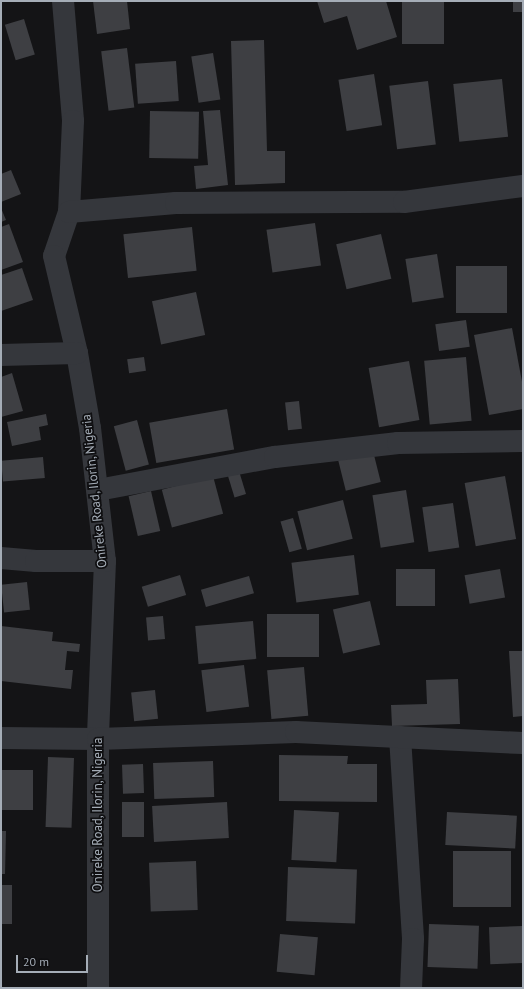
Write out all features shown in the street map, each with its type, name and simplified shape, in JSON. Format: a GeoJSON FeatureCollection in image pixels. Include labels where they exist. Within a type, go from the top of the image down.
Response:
{"type":"FeatureCollection","features":[{"type":"Feature","properties":{"kind":"street","name":"Onireke Road, Ilorin, Nigeria"},"geometry":{"type":"LineString","coordinates":[[63,1],[73,121],[69,212],[54,256],[77,353],[98,490],[105,561],[98,739],[98,988]]}},
{"type":"Feature","properties":{"kind":"street"},"geometry":{"type":"LineString","coordinates":[[69,212],[176,203],[404,202],[523,186]]}},
{"type":"Feature","properties":{"kind":"street"},"geometry":{"type":"LineString","coordinates":[[1,355],[77,353]]}},
{"type":"Feature","properties":{"kind":"street"},"geometry":{"type":"LineString","coordinates":[[98,490],[275,457],[398,443],[523,441]]}},
{"type":"Feature","properties":{"kind":"street"},"geometry":{"type":"LineString","coordinates":[[1,558],[36,561],[105,561]]}},
{"type":"Feature","properties":{"kind":"street"},"geometry":{"type":"LineString","coordinates":[[1,738],[98,739],[296,732],[523,743]]}},
{"type":"Feature","properties":{"kind":"street"},"geometry":{"type":"LineString","coordinates":[[400,737],[413,938],[411,988]]}},
{"type":"Feature","properties":{"kind":"building"},"geometry":{"type":"Polygon","coordinates":[[[93,1],[127,1],[130,29],[97,34],[93,1]]]}},
{"type":"Feature","properties":{"kind":"building"},"geometry":{"type":"Polygon","coordinates":[[[317,1],[386,1],[397,37],[357,50],[347,16],[324,23],[317,1]]]}},
{"type":"Feature","properties":{"kind":"building"},"geometry":{"type":"Polygon","coordinates":[[[402,1],[444,1],[444,44],[402,44],[402,1]]]}},
{"type":"Feature","properties":{"kind":"building"},"geometry":{"type":"Polygon","coordinates":[[[513,1],[523,1],[523,12],[513,12],[513,1]]]}},
{"type":"Feature","properties":{"kind":"building"},"geometry":{"type":"Polygon","coordinates":[[[24,19],[35,54],[16,60],[5,25],[24,19]]]}},
{"type":"Feature","properties":{"kind":"building"},"geometry":{"type":"Polygon","coordinates":[[[264,40],[267,151],[285,151],[285,183],[235,185],[231,41],[264,40]]]}},
{"type":"Feature","properties":{"kind":"building"},"geometry":{"type":"Polygon","coordinates":[[[127,48],[134,108],[109,111],[101,51],[127,48]]]}},
{"type":"Feature","properties":{"kind":"building"},"geometry":{"type":"Polygon","coordinates":[[[213,53],[220,99],[199,103],[191,56],[213,53]]]}},
{"type":"Feature","properties":{"kind":"building"},"geometry":{"type":"Polygon","coordinates":[[[176,61],[179,101],[138,104],[135,64],[176,61]]]}},
{"type":"Feature","properties":{"kind":"building"},"geometry":{"type":"Polygon","coordinates":[[[374,74],[382,125],[347,131],[338,80],[374,74]]]}},
{"type":"Feature","properties":{"kind":"building"},"geometry":{"type":"Polygon","coordinates":[[[502,79],[508,137],[459,142],[453,84],[502,79]]]}},
{"type":"Feature","properties":{"kind":"building"},"geometry":{"type":"Polygon","coordinates":[[[428,81],[436,145],[397,149],[389,86],[428,81]]]}},
{"type":"Feature","properties":{"kind":"building"},"geometry":{"type":"Polygon","coordinates":[[[220,110],[228,185],[196,189],[194,166],[208,165],[203,111],[220,110]]]}},
{"type":"Feature","properties":{"kind":"building"},"geometry":{"type":"Polygon","coordinates":[[[150,111],[199,112],[198,159],[149,158],[150,111]]]}},
{"type":"Feature","properties":{"kind":"building"},"geometry":{"type":"Polygon","coordinates":[[[11,170],[21,194],[1,202],[1,174],[11,170]]]}},
{"type":"Feature","properties":{"kind":"building"},"geometry":{"type":"Polygon","coordinates":[[[1,208],[6,220],[1,222],[1,208]]]}},
{"type":"Feature","properties":{"kind":"building"},"geometry":{"type":"Polygon","coordinates":[[[315,223],[321,266],[272,272],[266,230],[315,223]]]}},
{"type":"Feature","properties":{"kind":"building"},"geometry":{"type":"Polygon","coordinates":[[[9,224],[23,262],[1,270],[1,227],[9,224]]]}},
{"type":"Feature","properties":{"kind":"building"},"geometry":{"type":"Polygon","coordinates":[[[192,227],[197,271],[128,278],[123,234],[192,227]]]}},
{"type":"Feature","properties":{"kind":"building"},"geometry":{"type":"Polygon","coordinates":[[[381,234],[391,279],[347,289],[336,244],[381,234]]]}},
{"type":"Feature","properties":{"kind":"building"},"geometry":{"type":"Polygon","coordinates":[[[437,254],[444,297],[412,302],[405,259],[437,254]]]}},
{"type":"Feature","properties":{"kind":"building"},"geometry":{"type":"Polygon","coordinates":[[[456,266],[507,266],[507,313],[456,313],[456,266]]]}},
{"type":"Feature","properties":{"kind":"building"},"geometry":{"type":"Polygon","coordinates":[[[22,268],[33,300],[1,311],[1,275],[22,268]]]}},
{"type":"Feature","properties":{"kind":"building"},"geometry":{"type":"Polygon","coordinates":[[[196,292],[205,335],[161,344],[152,301],[196,292]]]}},
{"type":"Feature","properties":{"kind":"building"},"geometry":{"type":"Polygon","coordinates":[[[466,320],[470,347],[439,351],[435,324],[466,320]]]}},
{"type":"Feature","properties":{"kind":"building"},"geometry":{"type":"Polygon","coordinates":[[[512,328],[523,387],[523,409],[489,415],[474,335],[512,328]]]}},
{"type":"Feature","properties":{"kind":"building"},"geometry":{"type":"Polygon","coordinates":[[[144,357],[146,371],[129,373],[127,359],[144,357]]]}},
{"type":"Feature","properties":{"kind":"building"},"geometry":{"type":"Polygon","coordinates":[[[466,357],[472,421],[430,424],[424,361],[466,357]]]}},
{"type":"Feature","properties":{"kind":"building"},"geometry":{"type":"Polygon","coordinates":[[[409,361],[419,420],[379,427],[369,368],[409,361]]]}},
{"type":"Feature","properties":{"kind":"building"},"geometry":{"type":"Polygon","coordinates":[[[12,373],[23,411],[1,417],[1,377],[12,373]]]}},
{"type":"Feature","properties":{"kind":"building"},"geometry":{"type":"Polygon","coordinates":[[[299,401],[302,429],[288,430],[285,402],[299,401]]]}},
{"type":"Feature","properties":{"kind":"building"},"geometry":{"type":"Polygon","coordinates":[[[227,409],[234,449],[156,463],[149,423],[227,409]]]}},
{"type":"Feature","properties":{"kind":"building"},"geometry":{"type":"Polygon","coordinates":[[[46,414],[48,425],[39,427],[41,440],[12,446],[7,422],[46,414]]]}},
{"type":"Feature","properties":{"kind":"building"},"geometry":{"type":"Polygon","coordinates":[[[137,420],[149,464],[126,471],[114,426],[137,420]]]}},
{"type":"Feature","properties":{"kind":"building"},"geometry":{"type":"Polygon","coordinates":[[[373,451],[381,482],[346,491],[338,460],[373,451]]]}},
{"type":"Feature","properties":{"kind":"building"},"geometry":{"type":"Polygon","coordinates":[[[43,457],[45,478],[3,482],[1,461],[43,457]]]}},
{"type":"Feature","properties":{"kind":"building"},"geometry":{"type":"Polygon","coordinates":[[[239,471],[246,494],[235,497],[228,475],[239,471]]]}},
{"type":"Feature","properties":{"kind":"building"},"geometry":{"type":"Polygon","coordinates":[[[213,476],[223,514],[172,527],[162,490],[213,476]]]}},
{"type":"Feature","properties":{"kind":"building"},"geometry":{"type":"Polygon","coordinates":[[[505,476],[516,539],[476,546],[465,483],[505,476]]]}},
{"type":"Feature","properties":{"kind":"building"},"geometry":{"type":"Polygon","coordinates":[[[406,490],[414,542],[381,548],[372,495],[406,490]]]}},
{"type":"Feature","properties":{"kind":"building"},"geometry":{"type":"Polygon","coordinates":[[[151,491],[160,531],[138,536],[129,496],[151,491]]]}},
{"type":"Feature","properties":{"kind":"building"},"geometry":{"type":"Polygon","coordinates":[[[343,500],[353,539],[307,550],[297,511],[343,500]]]}},
{"type":"Feature","properties":{"kind":"building"},"geometry":{"type":"Polygon","coordinates":[[[453,503],[459,548],[429,552],[422,507],[453,503]]]}},
{"type":"Feature","properties":{"kind":"building"},"geometry":{"type":"Polygon","coordinates":[[[293,518],[302,549],[289,552],[281,522],[293,518]]]}},
{"type":"Feature","properties":{"kind":"building"},"geometry":{"type":"Polygon","coordinates":[[[354,555],[359,595],[296,602],[291,563],[354,555]]]}},
{"type":"Feature","properties":{"kind":"building"},"geometry":{"type":"Polygon","coordinates":[[[396,569],[435,569],[435,606],[396,606],[396,569]]]}},
{"type":"Feature","properties":{"kind":"building"},"geometry":{"type":"Polygon","coordinates":[[[500,569],[505,598],[470,604],[465,575],[500,569]]]}},
{"type":"Feature","properties":{"kind":"building"},"geometry":{"type":"Polygon","coordinates":[[[180,575],[186,595],[148,607],[142,587],[180,575]]]}},
{"type":"Feature","properties":{"kind":"building"},"geometry":{"type":"Polygon","coordinates":[[[249,576],[254,593],[206,607],[201,590],[249,576]]]}},
{"type":"Feature","properties":{"kind":"building"},"geometry":{"type":"Polygon","coordinates":[[[27,582],[30,610],[4,613],[1,585],[27,582]]]}},
{"type":"Feature","properties":{"kind":"building"},"geometry":{"type":"Polygon","coordinates":[[[370,601],[380,645],[343,653],[333,610],[370,601]]]}},
{"type":"Feature","properties":{"kind":"building"},"geometry":{"type":"Polygon","coordinates":[[[267,614],[319,614],[319,657],[267,657],[267,614]]]}},
{"type":"Feature","properties":{"kind":"building"},"geometry":{"type":"Polygon","coordinates":[[[163,616],[165,639],[148,640],[146,617],[163,616]]]}},
{"type":"Feature","properties":{"kind":"building"},"geometry":{"type":"Polygon","coordinates":[[[253,621],[256,659],[199,664],[195,626],[253,621]]]}},
{"type":"Feature","properties":{"kind":"building"},"geometry":{"type":"Polygon","coordinates":[[[1,626],[53,632],[52,641],[80,644],[79,652],[67,651],[65,670],[73,670],[71,689],[1,681],[1,626]]]}},
{"type":"Feature","properties":{"kind":"building"},"geometry":{"type":"Polygon","coordinates":[[[509,651],[523,651],[523,716],[513,717],[509,651]]]}},
{"type":"Feature","properties":{"kind":"building"},"geometry":{"type":"Polygon","coordinates":[[[244,665],[249,707],[206,712],[201,670],[244,665]]]}},
{"type":"Feature","properties":{"kind":"building"},"geometry":{"type":"Polygon","coordinates":[[[304,667],[308,716],[271,719],[267,670],[304,667]]]}},
{"type":"Feature","properties":{"kind":"building"},"geometry":{"type":"Polygon","coordinates":[[[458,679],[460,724],[392,726],[391,705],[427,704],[426,680],[458,679]]]}},
{"type":"Feature","properties":{"kind":"building"},"geometry":{"type":"Polygon","coordinates":[[[155,690],[158,719],[134,721],[131,693],[155,690]]]}},
{"type":"Feature","properties":{"kind":"building"},"geometry":{"type":"Polygon","coordinates":[[[279,755],[348,756],[347,764],[377,764],[377,802],[279,801],[279,755]]]}},
{"type":"Feature","properties":{"kind":"building"},"geometry":{"type":"Polygon","coordinates":[[[48,757],[74,758],[72,828],[46,827],[48,757]]]}},
{"type":"Feature","properties":{"kind":"building"},"geometry":{"type":"Polygon","coordinates":[[[213,761],[214,797],[154,799],[153,763],[213,761]]]}},
{"type":"Feature","properties":{"kind":"building"},"geometry":{"type":"Polygon","coordinates":[[[143,764],[144,793],[123,794],[122,765],[143,764]]]}},
{"type":"Feature","properties":{"kind":"building"},"geometry":{"type":"Polygon","coordinates":[[[1,770],[33,770],[33,810],[1,810],[1,770]]]}},
{"type":"Feature","properties":{"kind":"building"},"geometry":{"type":"Polygon","coordinates":[[[122,802],[144,802],[144,837],[122,837],[122,802]]]}},
{"type":"Feature","properties":{"kind":"building"},"geometry":{"type":"Polygon","coordinates":[[[227,802],[229,838],[154,842],[152,806],[227,802]]]}},
{"type":"Feature","properties":{"kind":"building"},"geometry":{"type":"Polygon","coordinates":[[[294,810],[339,812],[336,862],[291,860],[294,810]]]}},
{"type":"Feature","properties":{"kind":"building"},"geometry":{"type":"Polygon","coordinates":[[[447,812],[517,816],[515,849],[445,845],[447,812]]]}},
{"type":"Feature","properties":{"kind":"building"},"geometry":{"type":"Polygon","coordinates":[[[1,831],[6,831],[5,874],[1,874],[1,831]]]}},
{"type":"Feature","properties":{"kind":"building"},"geometry":{"type":"Polygon","coordinates":[[[453,851],[511,851],[511,907],[453,907],[453,851]]]}},
{"type":"Feature","properties":{"kind":"building"},"geometry":{"type":"Polygon","coordinates":[[[196,861],[198,910],[151,912],[149,863],[196,861]]]}},
{"type":"Feature","properties":{"kind":"building"},"geometry":{"type":"Polygon","coordinates":[[[288,867],[357,869],[355,923],[286,921],[288,867]]]}},
{"type":"Feature","properties":{"kind":"building"},"geometry":{"type":"Polygon","coordinates":[[[1,885],[12,885],[12,924],[1,924],[1,885]]]}},
{"type":"Feature","properties":{"kind":"building"},"geometry":{"type":"Polygon","coordinates":[[[429,924],[479,926],[477,969],[427,967],[429,924]]]}},
{"type":"Feature","properties":{"kind":"building"},"geometry":{"type":"Polygon","coordinates":[[[522,926],[523,963],[490,964],[489,927],[522,926]]]}},
{"type":"Feature","properties":{"kind":"building"},"geometry":{"type":"Polygon","coordinates":[[[280,934],[318,937],[315,975],[277,972],[280,934]]]}}]}
